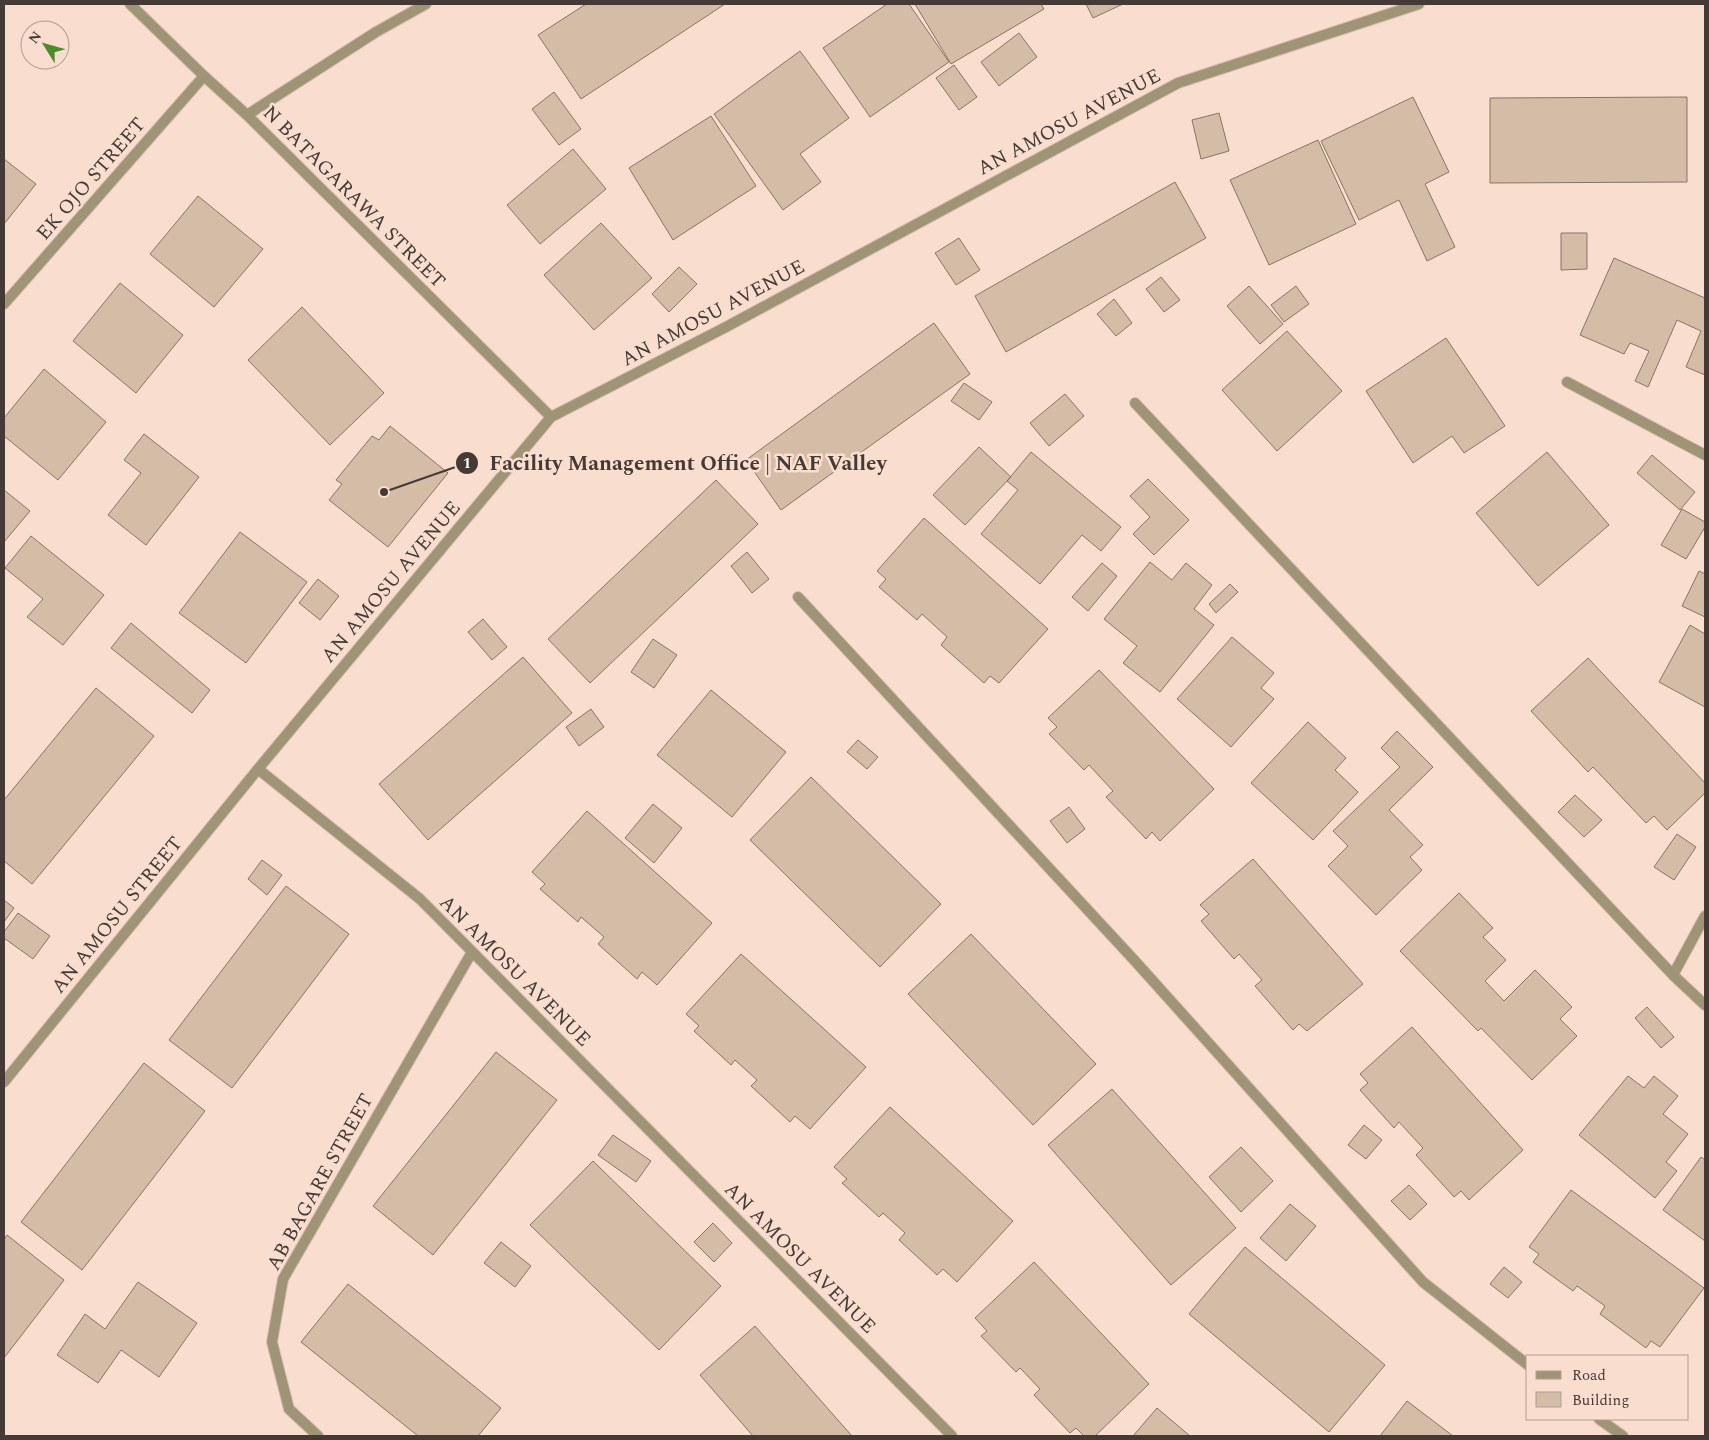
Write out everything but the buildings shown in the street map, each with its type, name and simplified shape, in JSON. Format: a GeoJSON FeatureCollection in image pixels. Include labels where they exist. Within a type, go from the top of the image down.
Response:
{"type":"FeatureCollection","features":[{"type":"Feature","properties":{"kind":"street","name":"N BATAGARAWA STREET"},"geometry":{"type":"LineString","coordinates":[[130,4],[247,115],[551,417]]}},
{"type":"Feature","properties":{"kind":"street"},"geometry":{"type":"LineString","coordinates":[[247,115],[376,32],[426,4]]}},
{"type":"Feature","properties":{"kind":"street","name":"AN AMOSU AVENUE"},"geometry":{"type":"LineString","coordinates":[[952,1436],[420,900],[258,769],[551,417],[726,327],[1178,83],[1419,4]]}},
{"type":"Feature","properties":{"kind":"street","name":"EK OJO STREET"},"geometry":{"type":"LineString","coordinates":[[4,304],[204,76]]}},
{"type":"Feature","properties":{"kind":"street"},"geometry":{"type":"LineString","coordinates":[[1567,382],[1705,455]]}},
{"type":"Feature","properties":{"kind":"street"},"geometry":{"type":"LineString","coordinates":[[1135,403],[1673,975],[1705,1005]]}},
{"type":"Feature","properties":{"kind":"street"},"geometry":{"type":"LineString","coordinates":[[798,597],[1135,961],[1423,1282],[1526,1363]]}},
{"type":"Feature","properties":{"kind":"street","name":"AN AMOSU STREET"},"geometry":{"type":"LineString","coordinates":[[4,1082],[258,769]]}},
{"type":"Feature","properties":{"kind":"street"},"geometry":{"type":"LineString","coordinates":[[1673,975],[1705,916]]}},
{"type":"Feature","properties":{"kind":"street","name":"AB BAGARE STREET"},"geometry":{"type":"LineString","coordinates":[[318,1436],[289,1409],[272,1342],[283,1279],[472,952]]}},
{"type":"Feature","properties":{"kind":"street"},"geometry":{"type":"LineString","coordinates":[[1600,1420],[1623,1436]]}},
{"type":"Feature","properties":{"kind":"place","name":"Facility Management Office | NAF Valley"},"geometry":{"type":"Point","coordinates":[384,492]}}]}
